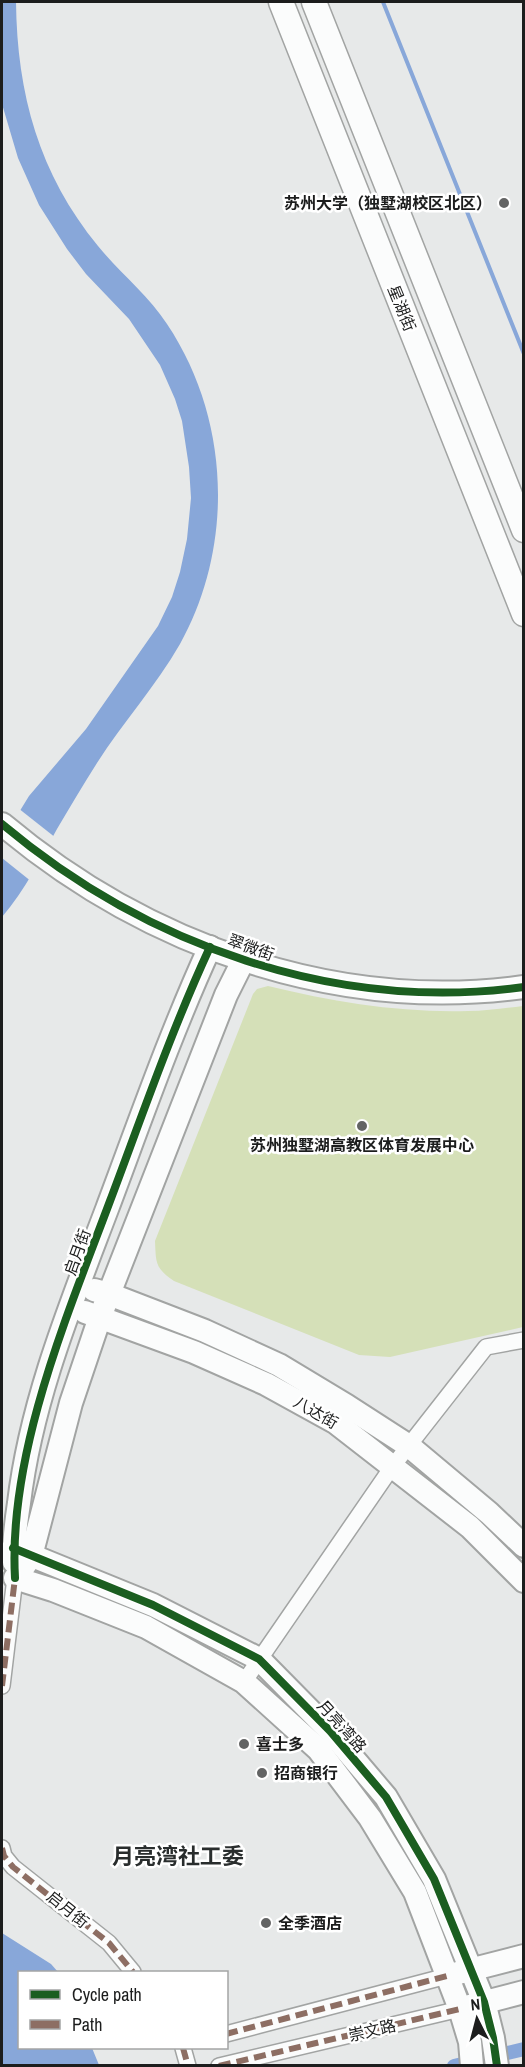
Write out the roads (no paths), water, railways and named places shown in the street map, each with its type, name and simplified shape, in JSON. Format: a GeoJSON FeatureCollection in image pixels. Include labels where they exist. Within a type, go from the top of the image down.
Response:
{"type":"FeatureCollection","features":[{"type":"Feature","properties":{"kind":"main road","name":"星湖街"},"geometry":{"type":"LineString","coordinates":[[281,2],[524,614]]}},
{"type":"Feature","properties":{"kind":"main road","name":"星湖街"},"geometry":{"type":"LineString","coordinates":[[314,2],[524,530]]}},
{"type":"Feature","properties":{"kind":"street","name":"翠微街"},"geometry":{"type":"LineString","coordinates":[[3,825],[53,864],[134,913],[190,940],[243,961],[320,982],[372,990],[452,993],[524,987]]}},
{"type":"Feature","properties":{"kind":"street","name":"启月街"},"geometry":{"type":"LineString","coordinates":[[22,1552],[23,1468],[69,1307],[210,947]]}},
{"type":"Feature","properties":{"kind":"street","name":"启月街"},"geometry":{"type":"LineString","coordinates":[[2,1686],[15,1578],[70,1403],[100,1317],[226,995],[243,961]]}},
{"type":"Feature","properties":{"kind":"street","name":"八达街"},"geometry":{"type":"LineString","coordinates":[[78,1286],[109,1294],[205,1331],[279,1365],[409,1446],[489,1513],[524,1546]]}},
{"type":"Feature","properties":{"kind":"street","name":"八达街"},"geometry":{"type":"LineString","coordinates":[[69,1307],[194,1352],[267,1384],[335,1422],[470,1527],[524,1581]]}},
{"type":"Feature","properties":{"kind":"street"},"geometry":{"type":"LineString","coordinates":[[244,1682],[392,1467],[486,1347],[524,1340]]}},
{"type":"Feature","properties":{"kind":"street","name":"月亮湾路"},"geometry":{"type":"LineString","coordinates":[[22,1552],[153,1605],[259,1659],[330,1731],[386,1797],[434,1879],[484,2002],[493,2038],[496,2066]]}},
{"type":"Feature","properties":{"kind":"street","name":"月亮湾路"},"geometry":{"type":"LineString","coordinates":[[15,1578],[53,1590],[146,1627],[244,1682],[318,1749],[370,1818],[415,1892],[460,2009],[470,2042],[472,2066]]}},
{"type":"Feature","properties":{"kind":"street","name":"启月街"},"geometry":{"type":"LineString","coordinates":[[2,1854],[13,1867],[110,1942],[132,1971]]}},
{"type":"Feature","properties":{"kind":"street","name":"崇文路"},"geometry":{"type":"LineString","coordinates":[[228,2033],[524,1956]]}},
{"type":"Feature","properties":{"kind":"street","name":"崇文路"},"geometry":{"type":"LineString","coordinates":[[219,2066],[524,1992]]}},
{"type":"Feature","properties":{"kind":"street"},"geometry":{"type":"LineString","coordinates":[[183,2049],[188,2066]]}},
{"type":"Feature","properties":{"kind":"water"},"geometry":{"type":"Polygon","coordinates":[[[2,2],[16,2],[17,36],[27,101],[46,161],[78,219],[98,246],[159,313],[188,361],[203,400],[213,440],[218,482],[217,524],[210,565],[198,606],[180,644],[161,675],[97,763],[25,885],[2,917],[2,840],[29,796],[86,729],[158,626],[172,597],[180,572],[187,539],[191,498],[182,421],[160,365],[129,319],[86,274],[67,249],[39,205],[18,158],[2,104],[2,2]]]}},
{"type":"Feature","properties":{"kind":"water"},"geometry":{"type":"Polygon","coordinates":[[[2,1933],[51,1964],[57,1971],[18,1971],[18,2049],[92,2049],[99,2065],[2,2065],[2,1933]]]}},
{"type":"Feature","properties":{"kind":"waterway"},"geometry":{"type":"LineString","coordinates":[[383,2],[524,354]]}},
{"type":"Feature","properties":{"kind":"waterway"},"geometry":{"type":"LineString","coordinates":[[454,2066],[524,2049]]}},
{"type":"Feature","properties":{"kind":"place","name":"苏州大学（独墅湖校区北区）"},"geometry":{"type":"Point","coordinates":[504,203]}},
{"type":"Feature","properties":{"kind":"place","name":"苏州独墅湖高教区体育发展中心"},"geometry":{"type":"Point","coordinates":[362,1126]}},
{"type":"Feature","properties":{"kind":"place","name":"喜士多"},"geometry":{"type":"Point","coordinates":[244,1744]}},
{"type":"Feature","properties":{"kind":"place","name":"招商银行"},"geometry":{"type":"Point","coordinates":[262,1773]}},
{"type":"Feature","properties":{"kind":"place","name":"全季酒店"},"geometry":{"type":"Point","coordinates":[266,1923]}},
{"type":"Feature","properties":{"kind":"district","name":"月亮湾社工委"},"geometry":{"type":"Point","coordinates":[178,1856]}}]}
